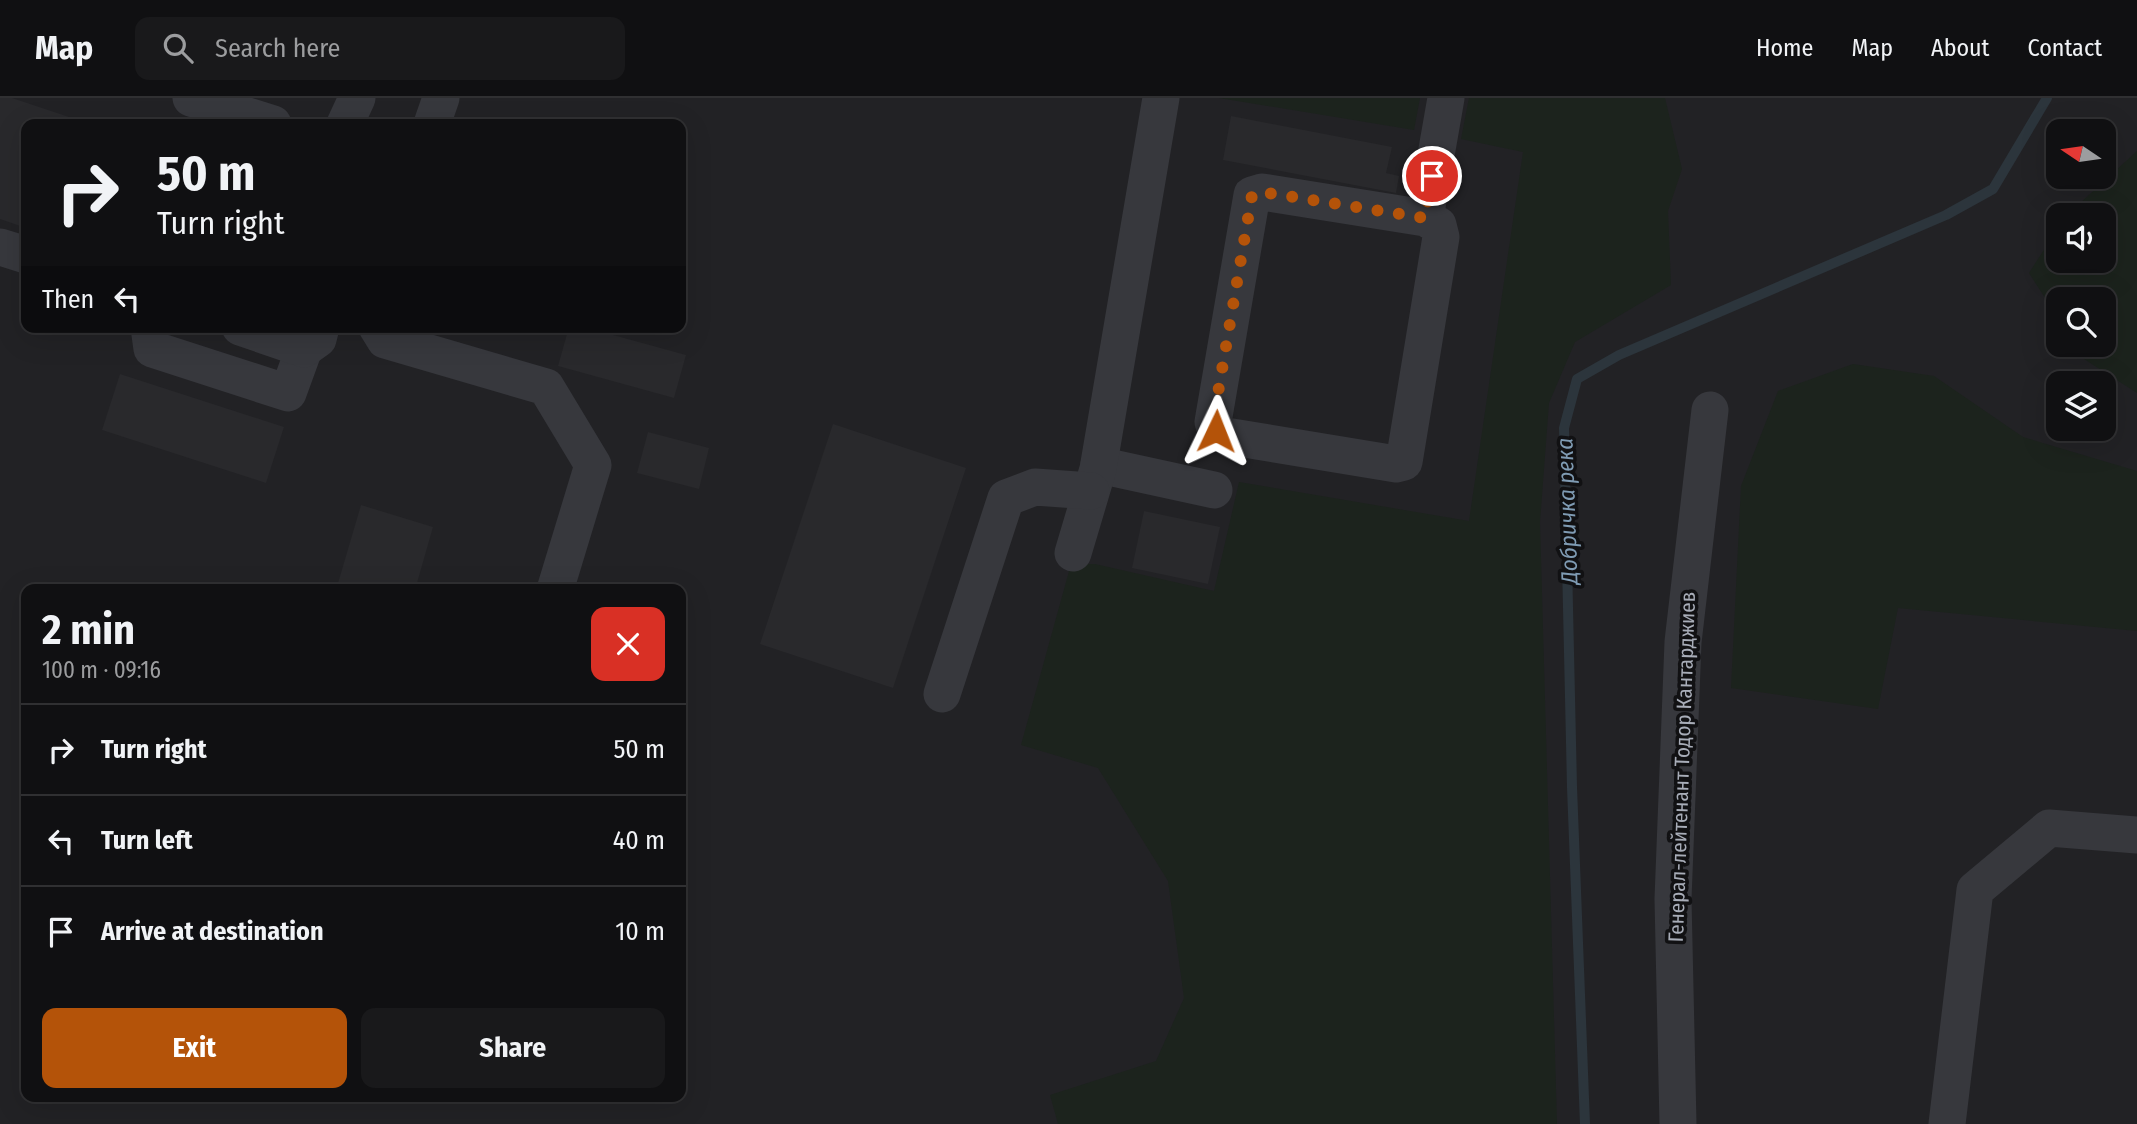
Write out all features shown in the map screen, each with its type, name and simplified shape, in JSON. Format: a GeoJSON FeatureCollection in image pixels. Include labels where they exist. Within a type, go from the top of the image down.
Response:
{"type":"FeatureCollection","features":[{"type":"Feature","properties":{"kind":"street"},"geometry":{"type":"LineString","coordinates":[[191,98],[257,119]]}},
{"type":"Feature","properties":{"kind":"street"},"geometry":{"type":"LineString","coordinates":[[347,119],[357,98]]}},
{"type":"Feature","properties":{"kind":"street"},"geometry":{"type":"LineString","coordinates":[[434,119],[441,98]]}},
{"type":"Feature","properties":{"kind":"street"},"geometry":{"type":"LineString","coordinates":[[1073,553],[1095,478],[1161,98]]}},
{"type":"Feature","properties":{"kind":"street"},"geometry":{"type":"LineString","coordinates":[[1425,218],[1446,98]]}},
{"type":"Feature","properties":{"kind":"street"},"geometry":{"type":"LineString","coordinates":[[1262,192],[1425,218],[1438,225],[1441,237],[1404,462],[1396,464],[1226,436],[1216,431],[1213,422],[1252,195],[1262,192]]}},
{"type":"Feature","properties":{"kind":"street"},"geometry":{"type":"LineString","coordinates":[[0,247],[21,253]]}},
{"type":"Feature","properties":{"kind":"street"},"geometry":{"type":"LineString","coordinates":[[150,333],[152,349],[288,393],[313,338],[280,333]]}},
{"type":"Feature","properties":{"kind":"street"},"geometry":{"type":"LineString","coordinates":[[381,333],[385,340],[546,387],[593,465],[557,584]]}},
{"type":"Feature","properties":{"kind":"street","name":"Генерал-лейтенант Тодор Кантарджиев"},"geometry":{"type":"LineString","coordinates":[[1678,1124],[1673,899],[1683,642],[1710,410]]}},
{"type":"Feature","properties":{"kind":"street"},"geometry":{"type":"LineString","coordinates":[[942,694],[1006,498],[1035,487],[1095,478],[1214,490]]}},
{"type":"Feature","properties":{"kind":"street"},"geometry":{"type":"LineString","coordinates":[[1947,1124],[1975,890],[2049,828],[2137,835]]}},
{"type":"Feature","properties":{"kind":"shaded area"},"geometry":{"type":"Polygon","coordinates":[[[0,98],[2137,98],[2137,1124],[0,1124],[0,98]]]}},
{"type":"Feature","properties":{"kind":"shaded area"},"geometry":{"type":"Polygon","coordinates":[[[1219,98],[1420,98],[1414,130],[1219,98]]]}},
{"type":"Feature","properties":{"kind":"shaded area"},"geometry":{"type":"Polygon","coordinates":[[[1469,98],[1665,98],[1682,169],[1668,211],[1671,285],[1575,342],[1549,403],[1540,522],[1557,1124],[1058,1124],[1050,1095],[1156,1061],[1184,998],[1168,881],[1098,768],[1021,745],[1071,564],[1095,564],[1214,591],[1239,482],[1469,521],[1523,152],[1461,139],[1469,98]]]}},
{"type":"Feature","properties":{"kind":"shaded area"},"geometry":{"type":"Polygon","coordinates":[[[2137,151],[2137,393],[2116,380],[2116,371],[2103,371],[2083,357],[2116,357],[2116,287],[2046,287],[2046,299],[2029,273],[2046,247],[2046,273],[2116,273],[2116,203],[2080,203],[2095,189],[2116,189],[2116,170],[2137,151]]]}},
{"type":"Feature","properties":{"kind":"shaded area"},"geometry":{"type":"Polygon","coordinates":[[[1853,364],[1934,376],[2023,437],[2137,471],[2137,631],[1898,608],[1878,709],[1731,688],[1741,486],[1778,391],[1853,364]]]}},
{"type":"Feature","properties":{"kind":"building"},"geometry":{"type":"Polygon","coordinates":[[[0,98],[12,98],[75,119],[21,119],[21,226],[0,219],[0,98]]]}},
{"type":"Feature","properties":{"kind":"building"},"geometry":{"type":"Polygon","coordinates":[[[1231,116],[1392,147],[1386,173],[1399,176],[1396,193],[1223,160],[1231,116]]]}},
{"type":"Feature","properties":{"kind":"building"},"geometry":{"type":"Polygon","coordinates":[[[567,333],[606,333],[686,355],[674,398],[558,366],[567,333]]]}},
{"type":"Feature","properties":{"kind":"building"},"geometry":{"type":"Polygon","coordinates":[[[120,374],[284,427],[266,483],[102,430],[120,374]]]}},
{"type":"Feature","properties":{"kind":"building"},"geometry":{"type":"Polygon","coordinates":[[[833,424],[966,468],[893,688],[760,644],[833,424]]]}},
{"type":"Feature","properties":{"kind":"building"},"geometry":{"type":"Polygon","coordinates":[[[648,432],[709,448],[699,489],[637,473],[648,432]]]}},
{"type":"Feature","properties":{"kind":"building"},"geometry":{"type":"Polygon","coordinates":[[[361,505],[433,527],[417,584],[338,584],[361,505]]]}},
{"type":"Feature","properties":{"kind":"building"},"geometry":{"type":"Polygon","coordinates":[[[1144,511],[1220,527],[1208,584],[1132,568],[1144,511]]]}},
{"type":"Feature","properties":{"kind":"waterway","name":"Добричка река"},"geometry":{"type":"LineString","coordinates":[[1585,1124],[1572,787],[1564,428],[1577,379],[1619,355],[1946,215],[1993,189],[2047,98]]}},
{"type":"Feature","properties":{"kind":"route"},"geometry":{"type":"LineString","coordinates":[[1216,431],[1213,422],[1252,195],[1262,192],[1425,218],[1432,176]]}}]}
